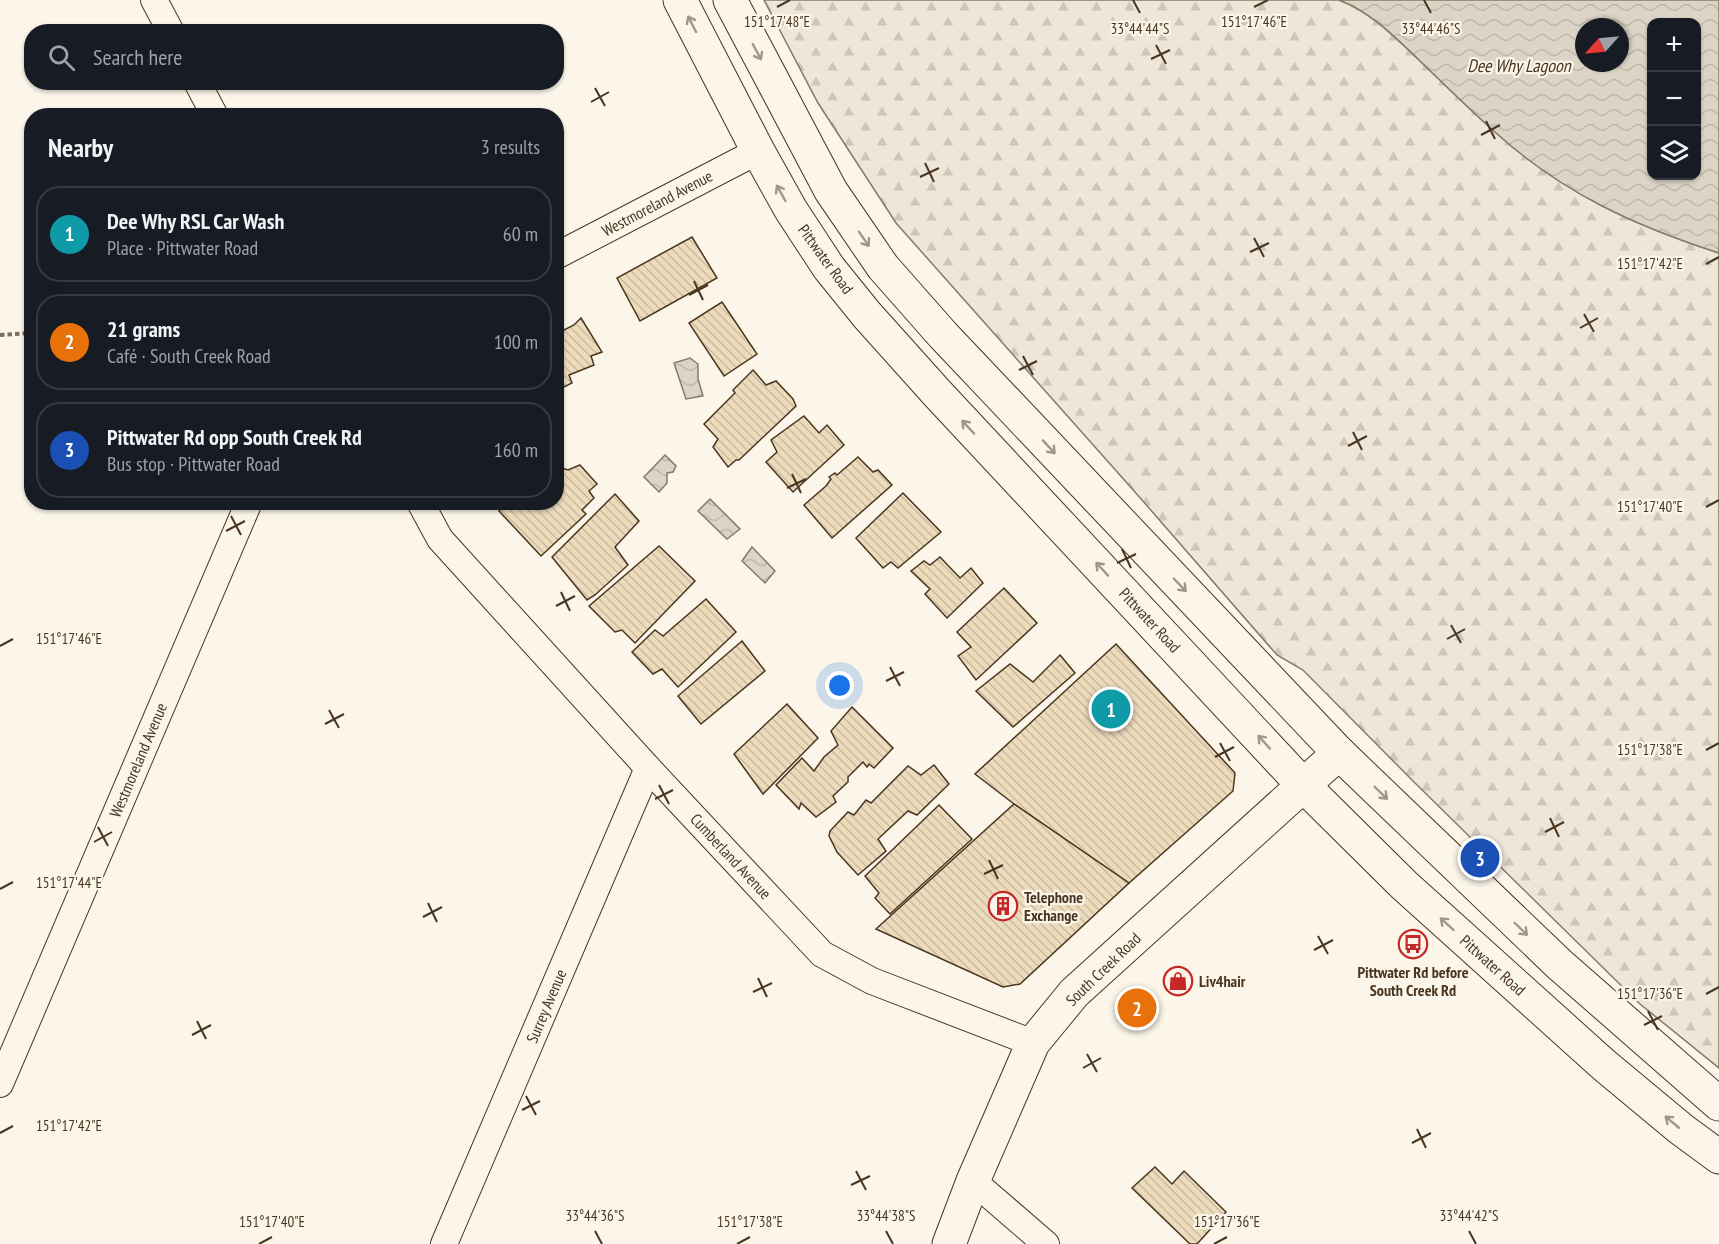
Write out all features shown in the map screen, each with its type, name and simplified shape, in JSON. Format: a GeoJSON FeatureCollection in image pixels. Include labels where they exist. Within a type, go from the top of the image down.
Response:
{"type":"FeatureCollection","features":[{"type":"Feature","properties":{"kind":"main road","name":"Pittwater Road"},"geometry":{"type":"LineString","coordinates":[[680,0],[791,210],[829,268],[867,315],[937,393],[1303,785],[1404,885],[1604,1065],[1681,1129],[1719,1157]]}},
{"type":"Feature","properties":{"kind":"main road"},"geometry":{"type":"LineString","coordinates":[[730,0],[831,191],[883,267],[943,335],[1339,753],[1558,964],[1719,1104]]}},
{"type":"Feature","properties":{"kind":"main road","name":"South Creek Road"},"geometry":{"type":"LineString","coordinates":[[948,1244],[1033,1043],[1074,993],[1339,753]]}},
{"type":"Feature","properties":{"kind":"street"},"geometry":{"type":"LineString","coordinates":[[154,0],[167,24]]}},
{"type":"Feature","properties":{"kind":"street"},"geometry":{"type":"LineString","coordinates":[[201,90],[210,108]]}},
{"type":"Feature","properties":{"kind":"street","name":"Westmoreland Avenue"},"geometry":{"type":"LineString","coordinates":[[564,252],[758,151]]}},
{"type":"Feature","properties":{"kind":"street","name":"Westmoreland Avenue"},"geometry":{"type":"LineString","coordinates":[[0,1084],[246,510]]}},
{"type":"Feature","properties":{"kind":"street","name":"Cumberland Avenue"},"geometry":{"type":"LineString","coordinates":[[424,510],[440,539],[648,768],[822,954],[872,981],[1033,1043]]}},
{"type":"Feature","properties":{"kind":"street","name":"Surrey Avenue"},"geometry":{"type":"LineString","coordinates":[[444,1244],[648,768]]}},
{"type":"Feature","properties":{"kind":"street"},"geometry":{"type":"LineString","coordinates":[[973,1181],[1046,1244]]}},
{"type":"Feature","properties":{"kind":"path"},"geometry":{"type":"LineString","coordinates":[[0,335],[24,334]]}},
{"type":"Feature","properties":{"kind":"green space"},"geometry":{"type":"Polygon","coordinates":[[[764,0],[1339,0],[1362,11],[1382,26],[1495,132],[1547,173],[1601,205],[1658,231],[1719,253],[1719,1068],[1640,1004],[1303,670],[1277,655],[896,223],[818,103],[764,0]]]}},
{"type":"Feature","properties":{"kind":"water","name":"Dee Why Lagoon"},"geometry":{"type":"Polygon","coordinates":[[[1339,0],[1719,0],[1719,253],[1629,219],[1546,173],[1495,132],[1392,34],[1362,11],[1339,0]]]}},
{"type":"Feature","properties":{"kind":"water"},"geometry":{"type":"Polygon","coordinates":[[[690,358],[698,364],[698,379],[703,396],[686,399],[674,363],[690,358]]]}},
{"type":"Feature","properties":{"kind":"water"},"geometry":{"type":"Polygon","coordinates":[[[665,455],[676,466],[673,472],[667,473],[667,483],[659,492],[644,477],[665,455]]]}},
{"type":"Feature","properties":{"kind":"water"},"geometry":{"type":"Polygon","coordinates":[[[710,499],[740,529],[727,539],[698,511],[710,499]]]}},
{"type":"Feature","properties":{"kind":"water"},"geometry":{"type":"Polygon","coordinates":[[[752,547],[775,571],[765,583],[742,561],[752,547]]]}},
{"type":"Feature","properties":{"kind":"building"},"geometry":{"type":"Polygon","coordinates":[[[692,237],[717,278],[640,321],[617,278],[692,237]]]}},
{"type":"Feature","properties":{"kind":"building"},"geometry":{"type":"Polygon","coordinates":[[[722,302],[757,354],[724,376],[689,323],[722,302]]]}},
{"type":"Feature","properties":{"kind":"building"},"geometry":{"type":"Polygon","coordinates":[[[581,318],[602,352],[591,356],[594,365],[569,375],[572,383],[564,387],[564,330],[581,318]]]}},
{"type":"Feature","properties":{"kind":"building"},"geometry":{"type":"Polygon","coordinates":[[[753,370],[766,385],[776,381],[793,399],[796,406],[739,460],[728,467],[713,447],[718,439],[704,424],[735,393],[733,390],[753,370]]]}},
{"type":"Feature","properties":{"kind":"building"},"geometry":{"type":"Polygon","coordinates":[[[804,416],[819,433],[827,425],[844,445],[793,492],[766,462],[777,452],[771,440],[804,416]]]}},
{"type":"Feature","properties":{"kind":"building"},"geometry":{"type":"Polygon","coordinates":[[[858,457],[873,472],[878,470],[892,485],[832,538],[804,505],[826,486],[831,479],[829,477],[835,473],[837,475],[858,457]]]}},
{"type":"Feature","properties":{"kind":"building"},"geometry":{"type":"Polygon","coordinates":[[[580,465],[597,484],[589,491],[594,498],[582,510],[586,514],[541,556],[499,511],[564,510],[564,469],[568,470],[580,465]]]}},
{"type":"Feature","properties":{"kind":"building"},"geometry":{"type":"Polygon","coordinates":[[[903,493],[941,532],[898,568],[891,562],[883,568],[856,538],[903,493]]]}},
{"type":"Feature","properties":{"kind":"building"},"geometry":{"type":"Polygon","coordinates":[[[615,494],[639,521],[615,547],[628,565],[587,600],[552,557],[615,494]]]}},
{"type":"Feature","properties":{"kind":"building"},"geometry":{"type":"Polygon","coordinates":[[[659,546],[695,581],[635,643],[622,630],[615,632],[589,606],[659,546]]]}},
{"type":"Feature","properties":{"kind":"building"},"geometry":{"type":"Polygon","coordinates":[[[940,557],[960,578],[971,568],[983,583],[947,618],[925,594],[930,589],[911,571],[924,561],[930,565],[940,557]]]}},
{"type":"Feature","properties":{"kind":"building"},"geometry":{"type":"Polygon","coordinates":[[[1004,588],[1037,623],[976,680],[958,656],[971,647],[957,632],[1004,588]]]}},
{"type":"Feature","properties":{"kind":"building"},"geometry":{"type":"Polygon","coordinates":[[[706,599],[736,632],[678,687],[662,669],[653,674],[632,652],[655,630],[663,636],[706,599]]]}},
{"type":"Feature","properties":{"kind":"building"},"geometry":{"type":"Polygon","coordinates":[[[742,641],[765,671],[701,724],[678,696],[742,641]]]}},
{"type":"Feature","properties":{"kind":"building"},"geometry":{"type":"Polygon","coordinates":[[[1116,644],[1235,773],[1233,791],[1129,883],[1014,804],[975,774],[1116,644]]]}},
{"type":"Feature","properties":{"kind":"building"},"geometry":{"type":"Polygon","coordinates":[[[1060,655],[1075,673],[1013,727],[976,691],[1010,664],[1033,682],[1060,655]]]}},
{"type":"Feature","properties":{"kind":"building"},"geometry":{"type":"Polygon","coordinates":[[[787,704],[818,738],[763,794],[734,754],[787,704]]]}},
{"type":"Feature","properties":{"kind":"building"},"geometry":{"type":"Polygon","coordinates":[[[852,707],[893,748],[874,768],[869,764],[867,767],[863,762],[848,777],[848,782],[833,796],[836,802],[816,817],[801,803],[799,809],[776,785],[802,758],[814,771],[824,757],[838,745],[831,731],[852,707]]]}},
{"type":"Feature","properties":{"kind":"building"},"geometry":{"type":"Polygon","coordinates":[[[934,765],[949,784],[917,815],[908,811],[878,839],[886,851],[858,875],[837,852],[829,836],[830,831],[848,812],[854,815],[866,800],[871,803],[908,766],[921,775],[934,765]]]}},
{"type":"Feature","properties":{"kind":"building","name":"Telephone Exchange"},"geometry":{"type":"Polygon","coordinates":[[[1014,804],[1129,883],[1020,984],[1003,987],[876,929],[1014,804]]]}},
{"type":"Feature","properties":{"kind":"building"},"geometry":{"type":"Polygon","coordinates":[[[939,805],[972,839],[890,914],[875,898],[879,893],[865,876],[939,805]]]}},
{"type":"Feature","properties":{"kind":"building"},"geometry":{"type":"Polygon","coordinates":[[[1155,1167],[1172,1184],[1184,1171],[1226,1212],[1197,1244],[1190,1244],[1132,1188],[1155,1167]]]}},
{"type":"Feature","properties":{"kind":"place","name":"Dee Why RSL Car Wash"},"geometry":{"type":"Point","coordinates":[1111,709]}},
{"type":"Feature","properties":{"kind":"place","name":"Pittwater Rd opp South Creek Rd"},"geometry":{"type":"Point","coordinates":[1480,858]}},
{"type":"Feature","properties":{"kind":"place","name":"Telephone Exchange"},"geometry":{"type":"Point","coordinates":[1003,906]}},
{"type":"Feature","properties":{"kind":"place","name":"Pittwater Rd before South Creek Rd"},"geometry":{"type":"Point","coordinates":[1413,944]}},
{"type":"Feature","properties":{"kind":"place","name":"Liv4hair"},"geometry":{"type":"Point","coordinates":[1178,981]}},
{"type":"Feature","properties":{"kind":"place","name":"21 grams"},"geometry":{"type":"Point","coordinates":[1137,1008]}}]}
